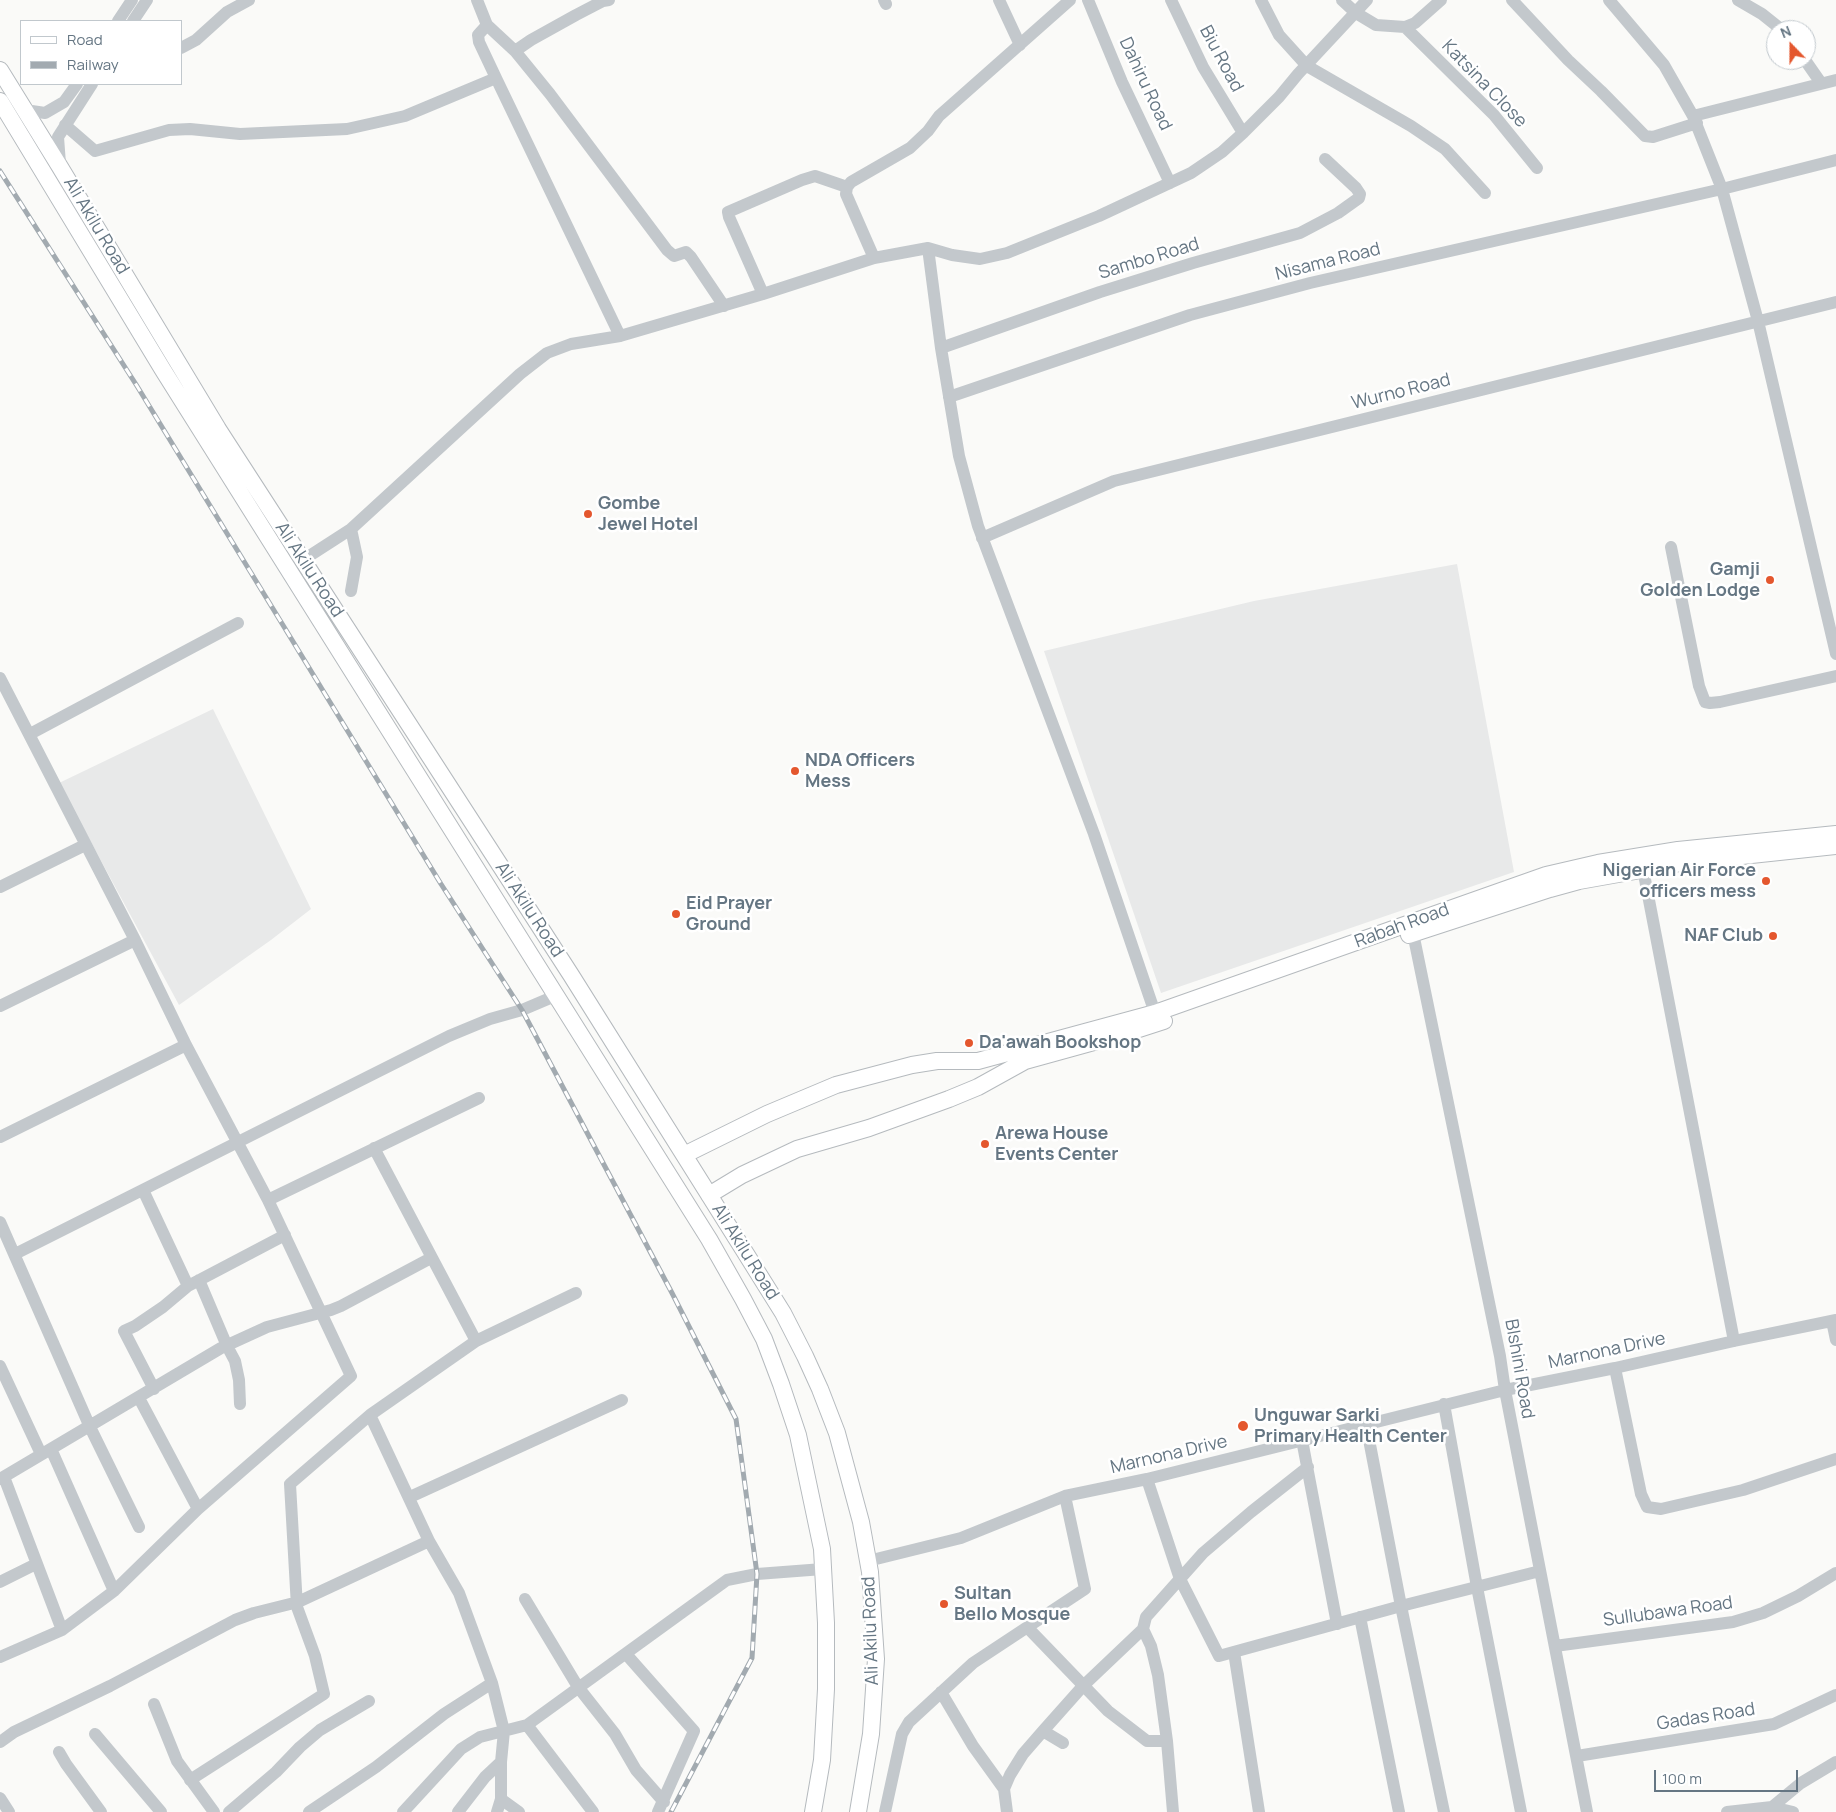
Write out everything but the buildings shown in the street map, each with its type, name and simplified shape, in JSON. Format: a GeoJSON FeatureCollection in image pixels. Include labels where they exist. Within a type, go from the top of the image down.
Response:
{"type":"FeatureCollection","features":[{"type":"Feature","properties":{"kind":"main road","name":"Ali Akilu Road"},"geometry":{"type":"LineString","coordinates":[[0,70],[60,167],[170,366],[218,429],[571,975],[782,1313],[820,1389],[836,1433],[860,1522],[868,1561],[874,1619],[876,1659],[871,1734],[858,1812]]}},
{"type":"Feature","properties":{"kind":"main road","name":"Ali Akilu Road"},"geometry":{"type":"LineString","coordinates":[[0,101],[170,366],[556,996],[709,1239],[764,1339],[798,1434],[822,1549],[826,1623],[826,1689],[822,1760],[813,1812]]}},
{"type":"Feature","properties":{"kind":"main road","name":"Rabah Road"},"geometry":{"type":"LineString","coordinates":[[684,1155],[767,1114],[836,1085],[912,1065],[937,1061],[978,1061],[1155,1013],[1546,875],[1598,863],[1678,850],[1836,834]]}},
{"type":"Feature","properties":{"kind":"main road","name":"Rabah Road"},"geometry":{"type":"LineString","coordinates":[[709,1194],[742,1175],[797,1149],[869,1128],[949,1099],[978,1087],[1025,1061],[1159,1023],[1413,933],[1550,889],[1579,881],[1643,869],[1722,857],[1836,846]]}},
{"type":"Feature","properties":{"kind":"street"},"geometry":{"type":"LineString","coordinates":[[119,20],[132,0]]}},
{"type":"Feature","properties":{"kind":"street"},"geometry":{"type":"LineString","coordinates":[[134,20],[147,0]]}},
{"type":"Feature","properties":{"kind":"street"},"geometry":{"type":"LineString","coordinates":[[182,47],[196,40],[227,12],[248,0]]}},
{"type":"Feature","properties":{"kind":"street"},"geometry":{"type":"LineString","coordinates":[[477,0],[487,25],[515,51],[550,94],[667,250],[674,256],[686,252],[724,306]]}},
{"type":"Feature","properties":{"kind":"street"},"geometry":{"type":"LineString","coordinates":[[515,51],[576,15],[603,1],[609,0]]}},
{"type":"Feature","properties":{"kind":"street"},"geometry":{"type":"LineString","coordinates":[[999,0],[1020,45]]}},
{"type":"Feature","properties":{"kind":"street"},"geometry":{"type":"LineString","coordinates":[[874,258],[846,194],[847,187],[851,182],[910,148],[939,116],[1070,0]]}},
{"type":"Feature","properties":{"kind":"street","name":"Dahiru Road"},"geometry":{"type":"LineString","coordinates":[[1088,0],[1122,82],[1170,183]]}},
{"type":"Feature","properties":{"kind":"street","name":"Biu Road"},"geometry":{"type":"LineString","coordinates":[[1171,0],[1203,67],[1242,133]]}},
{"type":"Feature","properties":{"kind":"street"},"geometry":{"type":"LineString","coordinates":[[1261,0],[1279,35],[1306,66],[1384,109],[1438,144],[1445,149],[1485,193]]}},
{"type":"Feature","properties":{"kind":"street"},"geometry":{"type":"LineString","coordinates":[[1342,0],[1356,13],[1376,24],[1405,27],[1415,22],[1441,0]]}},
{"type":"Feature","properties":{"kind":"street"},"geometry":{"type":"LineString","coordinates":[[303,560],[350,529],[520,374],[547,353],[571,344],[620,336],[724,306],[874,258],[928,248],[980,259],[1007,253],[1098,216],[1191,173],[1222,152],[1279,98],[1367,0]]}},
{"type":"Feature","properties":{"kind":"street"},"geometry":{"type":"LineString","coordinates":[[1512,0],[1568,60],[1645,136],[1653,137],[1695,120],[1836,80]]}},
{"type":"Feature","properties":{"kind":"street"},"geometry":{"type":"LineString","coordinates":[[1609,0],[1664,65],[1695,120],[1722,189],[1758,321],[1836,654]]}},
{"type":"Feature","properties":{"kind":"street"},"geometry":{"type":"LineString","coordinates":[[1738,0],[1770,20]]}},
{"type":"Feature","properties":{"kind":"street"},"geometry":{"type":"LineString","coordinates":[[487,25],[478,35],[479,42],[620,336]]}},
{"type":"Feature","properties":{"kind":"street","name":"Katsina Close"},"geometry":{"type":"LineString","coordinates":[[1405,27],[1494,115],[1536,168]]}},
{"type":"Feature","properties":{"kind":"street"},"geometry":{"type":"LineString","coordinates":[[1812,70],[1821,83]]}},
{"type":"Feature","properties":{"kind":"street"},"geometry":{"type":"LineString","coordinates":[[65,125],[95,151],[170,130],[190,128],[240,134],[347,129],[406,116],[496,78]]}},
{"type":"Feature","properties":{"kind":"street"},"geometry":{"type":"LineString","coordinates":[[24,110],[45,112],[64,102],[76,85]]}},
{"type":"Feature","properties":{"kind":"street"},"geometry":{"type":"LineString","coordinates":[[60,167],[58,136],[91,85]]}},
{"type":"Feature","properties":{"kind":"street","name":"Sambo Road"},"geometry":{"type":"LineString","coordinates":[[941,348],[1100,292],[1193,262],[1300,233],[1338,213],[1359,198],[1360,194],[1356,188],[1325,159]]}},
{"type":"Feature","properties":{"kind":"street","name":"Nisama Road"},"geometry":{"type":"LineString","coordinates":[[949,397],[1190,315],[1310,283],[1722,189],[1836,160]]}},
{"type":"Feature","properties":{"kind":"street"},"geometry":{"type":"LineString","coordinates":[[763,294],[728,212],[815,176],[847,187]]}},
{"type":"Feature","properties":{"kind":"street"},"geometry":{"type":"LineString","coordinates":[[928,248],[941,348],[959,456],[982,538],[1094,834],[1155,1013]]}},
{"type":"Feature","properties":{"kind":"street","name":"Wurno Road"},"geometry":{"type":"LineString","coordinates":[[982,538],[1114,481],[1836,302]]}},
{"type":"Feature","properties":{"kind":"street"},"geometry":{"type":"LineString","coordinates":[[350,529],[357,557],[351,592]]}},
{"type":"Feature","properties":{"kind":"street"},"geometry":{"type":"LineString","coordinates":[[1671,547],[1699,686],[1705,702],[1714,703],[1836,676]]}},
{"type":"Feature","properties":{"kind":"street"},"geometry":{"type":"LineString","coordinates":[[30,734],[238,623]]}},
{"type":"Feature","properties":{"kind":"street"},"geometry":{"type":"LineString","coordinates":[[0,678],[135,940],[186,1045],[268,1200],[351,1376],[198,1509],[114,1591],[62,1630],[0,1657]]}},
{"type":"Feature","properties":{"kind":"street"},"geometry":{"type":"LineString","coordinates":[[0,887],[85,845]]}},
{"type":"Feature","properties":{"kind":"street"},"geometry":{"type":"LineString","coordinates":[[1643,869],[1734,1341]]}},
{"type":"Feature","properties":{"kind":"street","name":"BIshini Road"},"geometry":{"type":"LineString","coordinates":[[1413,933],[1500,1356],[1504,1390],[1587,1812]]}},
{"type":"Feature","properties":{"kind":"street"},"geometry":{"type":"LineString","coordinates":[[0,1006],[135,940]]}},
{"type":"Feature","properties":{"kind":"street"},"geometry":{"type":"LineString","coordinates":[[15,1254],[449,1036],[490,1019],[522,1010],[556,996]]}},
{"type":"Feature","properties":{"kind":"street"},"geometry":{"type":"LineString","coordinates":[[0,1137],[186,1045]]}},
{"type":"Feature","properties":{"kind":"street"},"geometry":{"type":"LineString","coordinates":[[268,1200],[479,1098]]}},
{"type":"Feature","properties":{"kind":"street"},"geometry":{"type":"LineString","coordinates":[[374,1148],[476,1341]]}},
{"type":"Feature","properties":{"kind":"street"},"geometry":{"type":"LineString","coordinates":[[143,1190],[235,1361],[239,1380],[240,1404]]}},
{"type":"Feature","properties":{"kind":"street"},"geometry":{"type":"LineString","coordinates":[[0,1222],[90,1427],[139,1527]]}},
{"type":"Feature","properties":{"kind":"street"},"geometry":{"type":"LineString","coordinates":[[154,1389],[124,1331],[135,1326],[163,1307],[193,1283],[285,1235]]}},
{"type":"Feature","properties":{"kind":"street"},"geometry":{"type":"LineString","coordinates":[[62,1630],[2,1478],[227,1346],[267,1327],[341,1306],[431,1258]]}},
{"type":"Feature","properties":{"kind":"street"},"geometry":{"type":"LineString","coordinates":[[190,1780],[260,1734],[322,1697],[324,1691],[317,1662],[297,1607],[290,1484],[370,1415],[476,1341],[576,1293]]}},
{"type":"Feature","properties":{"kind":"street"},"geometry":{"type":"LineString","coordinates":[[1834,1321],[1836,1340]]}},
{"type":"Feature","properties":{"kind":"street","name":"Marnona Drive"},"geometry":{"type":"LineString","coordinates":[[868,1561],[961,1538],[1065,1496],[1146,1479],[1504,1390],[1834,1321]]}},
{"type":"Feature","properties":{"kind":"street"},"geometry":{"type":"LineString","coordinates":[[0,1366],[46,1451],[114,1591]]}},
{"type":"Feature","properties":{"kind":"street"},"geometry":{"type":"LineString","coordinates":[[1615,1368],[1641,1494],[1647,1507],[1661,1509],[1743,1490],[1836,1459]]}},
{"type":"Feature","properties":{"kind":"street"},"geometry":{"type":"LineString","coordinates":[[139,1398],[198,1509]]}},
{"type":"Feature","properties":{"kind":"street"},"geometry":{"type":"LineString","coordinates":[[410,1498],[622,1400]]}},
{"type":"Feature","properties":{"kind":"street"},"geometry":{"type":"LineString","coordinates":[[1444,1404],[1477,1587],[1521,1812]]}},
{"type":"Feature","properties":{"kind":"street"},"geometry":{"type":"LineString","coordinates":[[370,1415],[429,1541],[459,1593],[492,1683],[504,1731],[501,1762],[501,1799],[497,1812]]}},
{"type":"Feature","properties":{"kind":"street"},"geometry":{"type":"LineString","coordinates":[[1366,1424],[1401,1606],[1444,1812]]}},
{"type":"Feature","properties":{"kind":"street"},"geometry":{"type":"LineString","coordinates":[[1302,1440],[1337,1624]]}},
{"type":"Feature","properties":{"kind":"street"},"geometry":{"type":"LineString","coordinates":[[1004,1788],[1010,1774],[1043,1731],[1083,1686],[1143,1629],[1146,1617],[1203,1553],[1308,1467]]}},
{"type":"Feature","properties":{"kind":"street"},"geometry":{"type":"LineString","coordinates":[[1146,1479],[1180,1579],[1219,1656],[1401,1606],[1540,1572]]}},
{"type":"Feature","properties":{"kind":"street"},"geometry":{"type":"LineString","coordinates":[[885,1812],[902,1734],[909,1722],[973,1663],[1085,1590],[1065,1496]]}},
{"type":"Feature","properties":{"kind":"street"},"geometry":{"type":"LineString","coordinates":[[0,1742],[14,1732],[110,1686],[235,1620],[254,1613],[298,1602],[429,1541]]}},
{"type":"Feature","properties":{"kind":"street"},"geometry":{"type":"LineString","coordinates":[[0,1582],[36,1564]]}},
{"type":"Feature","properties":{"kind":"street"},"geometry":{"type":"LineString","coordinates":[[403,1812],[461,1749],[480,1737],[527,1725],[727,1580],[757,1574],[823,1569]]}},
{"type":"Feature","properties":{"kind":"street","name":"Sullubawa Road"},"geometry":{"type":"LineString","coordinates":[[1555,1646],[1733,1622],[1763,1613],[1836,1573]]}},
{"type":"Feature","properties":{"kind":"street"},"geometry":{"type":"LineString","coordinates":[[525,1599],[578,1687],[615,1734],[661,1807]]}},
{"type":"Feature","properties":{"kind":"street"},"geometry":{"type":"LineString","coordinates":[[1360,1617],[1399,1812]]}},
{"type":"Feature","properties":{"kind":"street"},"geometry":{"type":"LineString","coordinates":[[1027,1627],[1108,1711],[1147,1741],[1167,1741]]}},
{"type":"Feature","properties":{"kind":"street"},"geometry":{"type":"LineString","coordinates":[[1143,1629],[1151,1646],[1158,1675],[1167,1741],[1173,1812]]}},
{"type":"Feature","properties":{"kind":"street"},"geometry":{"type":"LineString","coordinates":[[1234,1652],[1259,1812]]}},
{"type":"Feature","properties":{"kind":"street"},"geometry":{"type":"LineString","coordinates":[[626,1654],[694,1731],[661,1807]]}},
{"type":"Feature","properties":{"kind":"street"},"geometry":{"type":"LineString","coordinates":[[309,1812],[376,1767],[444,1714],[492,1683]]}},
{"type":"Feature","properties":{"kind":"street"},"geometry":{"type":"LineString","coordinates":[[941,1692],[973,1746],[1004,1788],[1008,1812]]}},
{"type":"Feature","properties":{"kind":"street","name":"Gadas Road"},"geometry":{"type":"LineString","coordinates":[[1577,1756],[1774,1724],[1836,1695]]}},
{"type":"Feature","properties":{"kind":"street"},"geometry":{"type":"LineString","coordinates":[[229,1812],[276,1772],[300,1747],[320,1730],[369,1701]]}},
{"type":"Feature","properties":{"kind":"street"},"geometry":{"type":"LineString","coordinates":[[154,1704],[177,1761],[214,1812]]}},
{"type":"Feature","properties":{"kind":"street"},"geometry":{"type":"LineString","coordinates":[[527,1725],[593,1812]]}},
{"type":"Feature","properties":{"kind":"street"},"geometry":{"type":"LineString","coordinates":[[1043,1731],[1063,1743]]}},
{"type":"Feature","properties":{"kind":"street"},"geometry":{"type":"LineString","coordinates":[[96,1734],[161,1812]]}},
{"type":"Feature","properties":{"kind":"street"},"geometry":{"type":"LineString","coordinates":[[59,1752],[101,1812]]}},
{"type":"Feature","properties":{"kind":"street"},"geometry":{"type":"LineString","coordinates":[[458,1812],[485,1777],[501,1762]]}},
{"type":"Feature","properties":{"kind":"street"},"geometry":{"type":"LineString","coordinates":[[1772,1807],[1802,1783],[1836,1762]]}},
{"type":"Feature","properties":{"kind":"street"},"geometry":{"type":"LineString","coordinates":[[0,1798],[9,1812]]}},
{"type":"Feature","properties":{"kind":"street"},"geometry":{"type":"LineString","coordinates":[[501,1799],[519,1812]]}},
{"type":"Feature","properties":{"kind":"street"},"geometry":{"type":"LineString","coordinates":[[1727,1812],[1772,1807],[1792,1812]]}},
{"type":"Feature","properties":{"kind":"shaded area"},"geometry":{"type":"Polygon","coordinates":[[[1457,564],[1514,872],[1161,993],[1044,651],[1254,601],[1457,564]]]}},
{"type":"Feature","properties":{"kind":"shaded area"},"geometry":{"type":"Polygon","coordinates":[[[213,709],[311,909],[271,940],[179,1005],[59,783],[213,709]]]}},
{"type":"Feature","properties":{"kind":"railway"},"geometry":{"type":"LineString","coordinates":[[0,171],[137,386],[441,884],[522,1010],[672,1293],[736,1419],[757,1574],[752,1658],[671,1812]]}},
{"type":"Feature","properties":{"kind":"place","name":"Gombe Jewel Hotel"},"geometry":{"type":"Point","coordinates":[588,514]}},
{"type":"Feature","properties":{"kind":"place","name":"Gamji Golden Lodge"},"geometry":{"type":"Point","coordinates":[1770,580]}},
{"type":"Feature","properties":{"kind":"place","name":"NDA Officers Mess"},"geometry":{"type":"Point","coordinates":[795,771]}},
{"type":"Feature","properties":{"kind":"place","name":"Nigerian Air Force officers mess"},"geometry":{"type":"Point","coordinates":[1766,881]}},
{"type":"Feature","properties":{"kind":"place","name":"Eid Prayer Ground"},"geometry":{"type":"Point","coordinates":[676,914]}},
{"type":"Feature","properties":{"kind":"place","name":"NAF Club"},"geometry":{"type":"Point","coordinates":[1773,936]}},
{"type":"Feature","properties":{"kind":"place","name":"Da'awah Bookshop"},"geometry":{"type":"Point","coordinates":[969,1043]}},
{"type":"Feature","properties":{"kind":"place","name":"Arewa House Events Center"},"geometry":{"type":"Point","coordinates":[985,1144]}},
{"type":"Feature","properties":{"kind":"place","name":"Unguwar Sarki Primary Health Center"},"geometry":{"type":"Point","coordinates":[1243,1426]}},
{"type":"Feature","properties":{"kind":"place","name":"Sultan Bello Mosque"},"geometry":{"type":"Point","coordinates":[944,1604]}}]}
